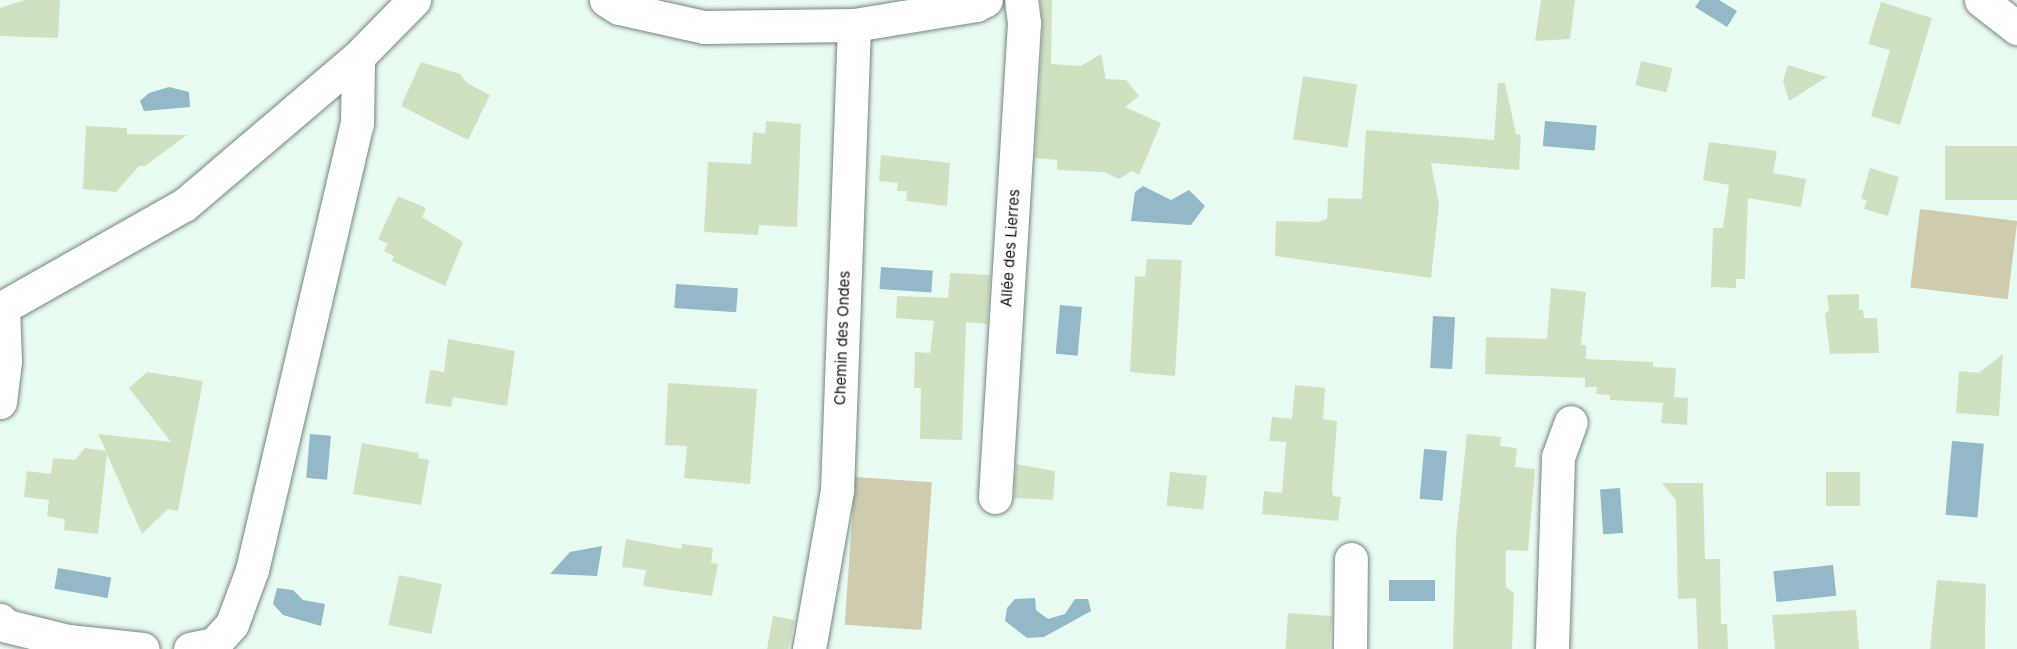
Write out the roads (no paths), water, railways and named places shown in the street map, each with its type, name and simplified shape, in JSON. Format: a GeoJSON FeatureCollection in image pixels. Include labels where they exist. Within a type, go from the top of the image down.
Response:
{"type":"FeatureCollection","features":[{"type":"Feature","properties":{"kind":"street"},"geometry":{"type":"LineString","coordinates":[[0,402],[5,361],[2,309],[184,206],[358,57],[414,0]]}},
{"type":"Feature","properties":{"kind":"street"},"geometry":{"type":"LineString","coordinates":[[606,0],[619,8],[704,27],[854,25],[976,5],[986,0]]}},
{"type":"Feature","properties":{"kind":"street","name":"Allée des Lierres"},"geometry":{"type":"LineString","coordinates":[[994,497],[1023,35],[1021,0]]}},
{"type":"Feature","properties":{"kind":"street"},"geometry":{"type":"LineString","coordinates":[[1981,0],[2017,28]]}},
{"type":"Feature","properties":{"kind":"street","name":"Chemin des Ondes"},"geometry":{"type":"LineString","coordinates":[[809,649],[837,490],[854,25]]}},
{"type":"Feature","properties":{"kind":"street"},"geometry":{"type":"LineString","coordinates":[[189,649],[214,644],[232,624],[252,570],[357,124],[358,57]]}},
{"type":"Feature","properties":{"kind":"street"},"geometry":{"type":"LineString","coordinates":[[1552,649],[1558,457],[1571,422]]}},
{"type":"Feature","properties":{"kind":"street"},"geometry":{"type":"LineString","coordinates":[[1350,649],[1351,559]]}},
{"type":"Feature","properties":{"kind":"street"},"geometry":{"type":"LineString","coordinates":[[0,620],[6,626],[68,640],[143,649]]}},
{"type":"Feature","properties":{"kind":"water"},"geometry":{"type":"Polygon","coordinates":[[[1700,0],[1719,0],[1737,11],[1727,27],[1695,7],[1700,0]]]}},
{"type":"Feature","properties":{"kind":"water"},"geometry":{"type":"Polygon","coordinates":[[[169,87],[189,92],[190,107],[144,111],[140,101],[149,93],[169,87]]]}},
{"type":"Feature","properties":{"kind":"water"},"geometry":{"type":"Polygon","coordinates":[[[1545,121],[1597,126],[1595,150],[1543,146],[1545,121]]]}},
{"type":"Feature","properties":{"kind":"water"},"geometry":{"type":"Polygon","coordinates":[[[1143,186],[1171,200],[1189,190],[1205,206],[1191,225],[1131,221],[1135,192],[1143,186]]]}},
{"type":"Feature","properties":{"kind":"water"},"geometry":{"type":"Polygon","coordinates":[[[881,267],[933,271],[931,293],[879,289],[881,267]]]}},
{"type":"Feature","properties":{"kind":"water"},"geometry":{"type":"Polygon","coordinates":[[[676,284],[738,288],[736,312],[674,308],[676,284]]]}},
{"type":"Feature","properties":{"kind":"water"},"geometry":{"type":"Polygon","coordinates":[[[1060,305],[1082,307],[1078,356],[1056,354],[1060,305]]]}},
{"type":"Feature","properties":{"kind":"water"},"geometry":{"type":"Polygon","coordinates":[[[1433,316],[1455,317],[1452,369],[1430,368],[1433,316]]]}},
{"type":"Feature","properties":{"kind":"water"},"geometry":{"type":"Polygon","coordinates":[[[310,434],[331,436],[327,480],[306,478],[310,434]]]}},
{"type":"Feature","properties":{"kind":"water"},"geometry":{"type":"Polygon","coordinates":[[[1952,441],[1984,444],[1977,518],[1946,515],[1952,441]]]}},
{"type":"Feature","properties":{"kind":"water"},"geometry":{"type":"Polygon","coordinates":[[[1424,449],[1447,451],[1443,501],[1420,499],[1424,449]]]}},
{"type":"Feature","properties":{"kind":"water"},"geometry":{"type":"Polygon","coordinates":[[[1620,488],[1623,533],[1603,534],[1600,489],[1620,488]]]}},
{"type":"Feature","properties":{"kind":"water"},"geometry":{"type":"Polygon","coordinates":[[[602,546],[597,576],[550,574],[570,552],[602,546]]]}},
{"type":"Feature","properties":{"kind":"water"},"geometry":{"type":"Polygon","coordinates":[[[1833,565],[1836,596],[1777,602],[1773,571],[1833,565]]]}},
{"type":"Feature","properties":{"kind":"water"},"geometry":{"type":"Polygon","coordinates":[[[58,568],[111,577],[108,598],[54,589],[58,568]]]}},
{"type":"Feature","properties":{"kind":"water"},"geometry":{"type":"Polygon","coordinates":[[[1389,580],[1435,580],[1435,601],[1389,601],[1389,580]]]}},
{"type":"Feature","properties":{"kind":"water"},"geometry":{"type":"Polygon","coordinates":[[[277,588],[293,590],[303,600],[325,604],[321,626],[283,615],[273,604],[277,588]]]}},
{"type":"Feature","properties":{"kind":"water"},"geometry":{"type":"Polygon","coordinates":[[[1035,598],[1036,610],[1048,619],[1065,614],[1075,599],[1088,599],[1091,611],[1044,637],[1027,638],[1005,621],[1007,608],[1015,599],[1035,598]]]}}]}
